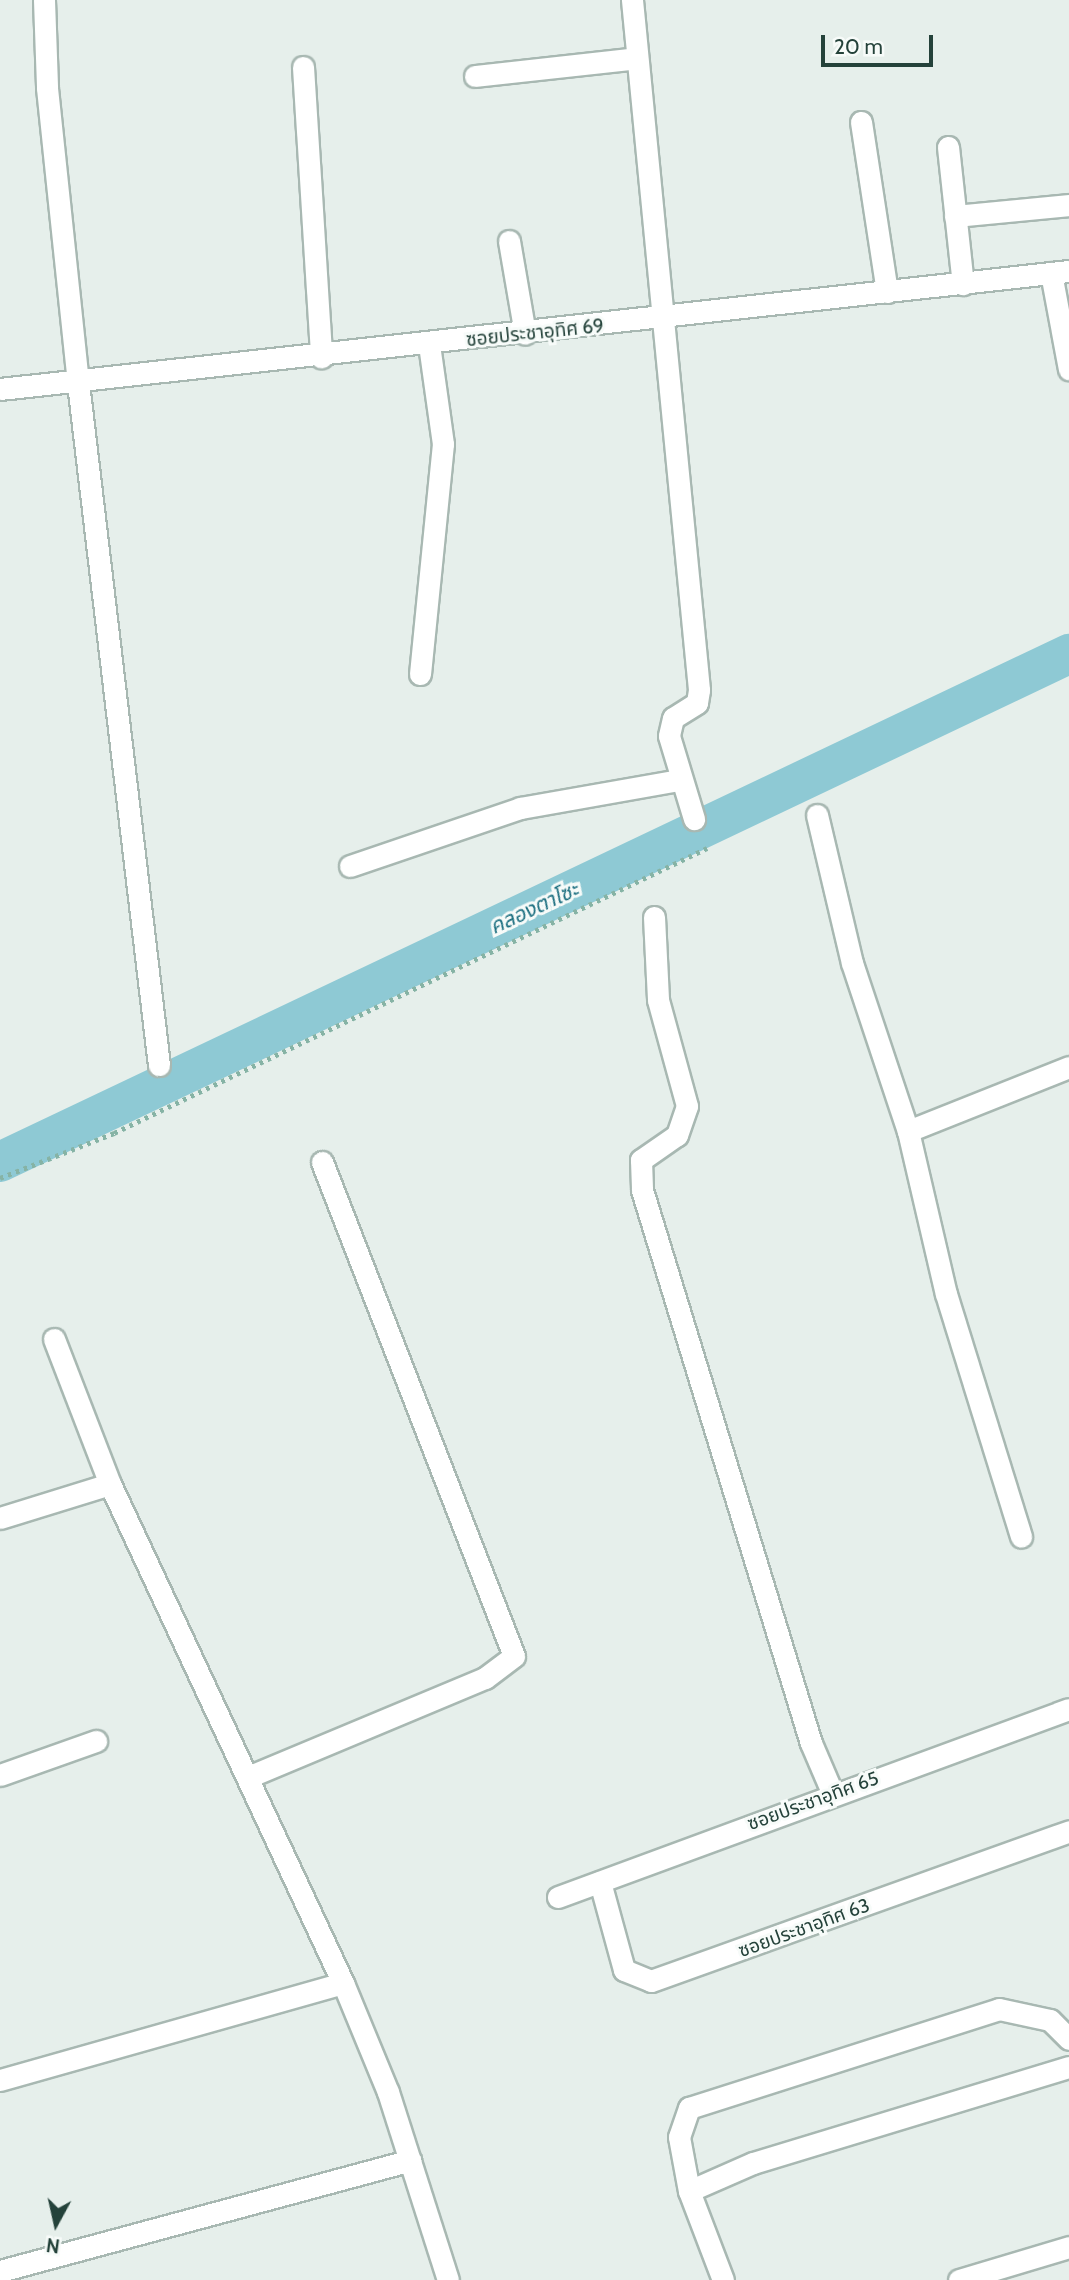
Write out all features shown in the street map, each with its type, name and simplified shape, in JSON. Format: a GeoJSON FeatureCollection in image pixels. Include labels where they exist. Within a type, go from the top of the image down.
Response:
{"type":"FeatureCollection","features":[{"type":"Feature","properties":{"kind":"street"},"geometry":{"type":"LineString","coordinates":[[44,0],[47,88],[78,383],[159,1065]]}},
{"type":"Feature","properties":{"kind":"street"},"geometry":{"type":"LineString","coordinates":[[632,0],[666,319],[699,690],[697,703],[677,713],[669,729],[680,779],[694,819]]}},
{"type":"Feature","properties":{"kind":"street"},"geometry":{"type":"LineString","coordinates":[[475,76],[637,58]]}},
{"type":"Feature","properties":{"kind":"street"},"geometry":{"type":"LineString","coordinates":[[303,67],[321,357]]}},
{"type":"Feature","properties":{"kind":"street"},"geometry":{"type":"LineString","coordinates":[[861,122],[887,292]]}},
{"type":"Feature","properties":{"kind":"street"},"geometry":{"type":"LineString","coordinates":[[948,147],[963,284]]}},
{"type":"Feature","properties":{"kind":"street"},"geometry":{"type":"LineString","coordinates":[[955,216],[1069,205]]}},
{"type":"Feature","properties":{"kind":"street"},"geometry":{"type":"LineString","coordinates":[[509,241],[525,334]]}},
{"type":"Feature","properties":{"kind":"street"},"geometry":{"type":"LineString","coordinates":[[1060,272],[1069,369]]}},
{"type":"Feature","properties":{"kind":"street","name":"ซอยประชาอุทิศ 69"},"geometry":{"type":"LineString","coordinates":[[0,389],[78,383],[666,319],[1060,272]]}},
{"type":"Feature","properties":{"kind":"street"},"geometry":{"type":"LineString","coordinates":[[420,674],[443,444],[429,344]]}},
{"type":"Feature","properties":{"kind":"street"},"geometry":{"type":"LineString","coordinates":[[350,866],[520,808],[680,779]]}},
{"type":"Feature","properties":{"kind":"street"},"geometry":{"type":"LineString","coordinates":[[817,815],[852,963],[908,1131],[946,1294],[1021,1537]]}},
{"type":"Feature","properties":{"kind":"street"},"geometry":{"type":"LineString","coordinates":[[654,916],[658,1000],[687,1106],[677,1135],[641,1160],[642,1190],[811,1744],[832,1792]]}},
{"type":"Feature","properties":{"kind":"street"},"geometry":{"type":"LineString","coordinates":[[908,1131],[1069,1067]]}},
{"type":"Feature","properties":{"kind":"street"},"geometry":{"type":"LineString","coordinates":[[248,1777],[485,1678],[514,1656],[322,1162]]}},
{"type":"Feature","properties":{"kind":"street"},"geometry":{"type":"LineString","coordinates":[[54,1339],[110,1484],[343,1983],[410,2160],[448,2280]]}},
{"type":"Feature","properties":{"kind":"street"},"geometry":{"type":"LineString","coordinates":[[0,1518],[110,1484]]}},
{"type":"Feature","properties":{"kind":"street","name":"ซอยประชาอุทิศ 65"},"geometry":{"type":"LineString","coordinates":[[558,1897],[832,1792],[1069,1709]]}},
{"type":"Feature","properties":{"kind":"street"},"geometry":{"type":"LineString","coordinates":[[0,1775],[96,1741]]}},
{"type":"Feature","properties":{"kind":"street","name":"ซอยประชาอุทิศ 63"},"geometry":{"type":"LineString","coordinates":[[600,1882],[624,1970],[651,1981],[1069,1831]]}},
{"type":"Feature","properties":{"kind":"street"},"geometry":{"type":"LineString","coordinates":[[0,2080],[343,1983]]}},
{"type":"Feature","properties":{"kind":"street"},"geometry":{"type":"LineString","coordinates":[[723,2280],[689,2192],[679,2137],[689,2108],[999,2009],[1049,2020],[1069,2039]]}},
{"type":"Feature","properties":{"kind":"street"},"geometry":{"type":"LineString","coordinates":[[689,2192],[753,2163],[1069,2067]]}},
{"type":"Feature","properties":{"kind":"street"},"geometry":{"type":"LineString","coordinates":[[0,2271],[410,2160]]}},
{"type":"Feature","properties":{"kind":"street"},"geometry":{"type":"LineString","coordinates":[[959,2280],[1069,2247]]}},
{"type":"Feature","properties":{"kind":"path"},"geometry":{"type":"LineString","coordinates":[[0,1178],[114,1133],[707,848]]}},
{"type":"Feature","properties":{"kind":"waterway","name":"คลองตาโซะ"},"geometry":{"type":"LineString","coordinates":[[0,1162],[1069,654]]}}]}
